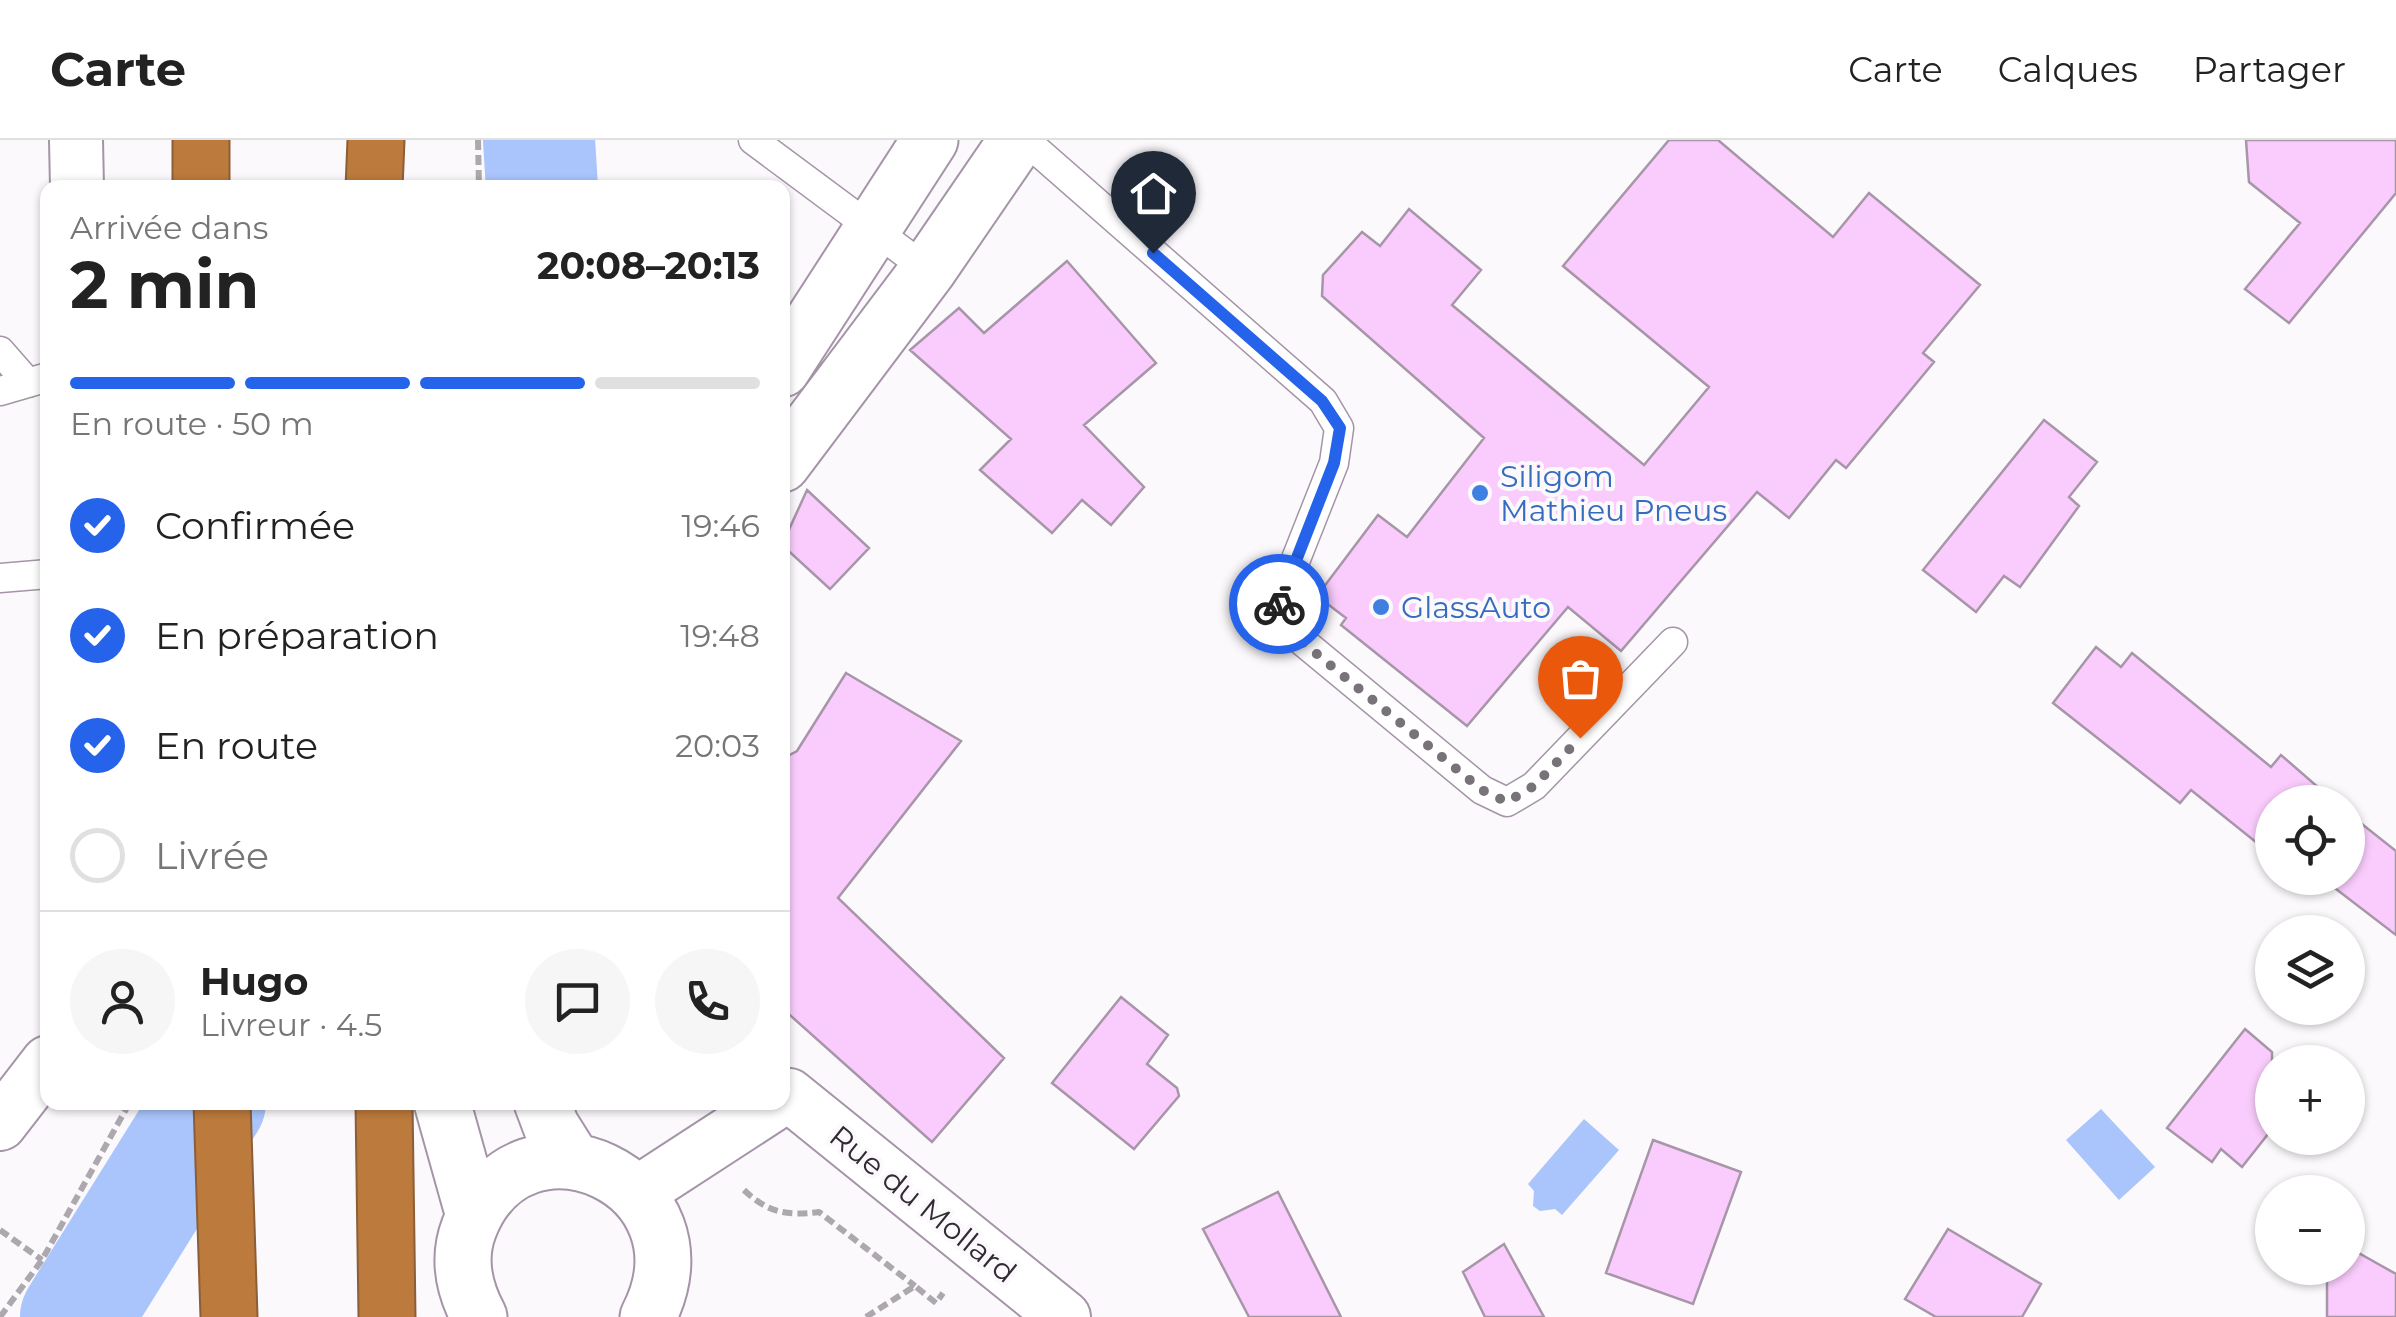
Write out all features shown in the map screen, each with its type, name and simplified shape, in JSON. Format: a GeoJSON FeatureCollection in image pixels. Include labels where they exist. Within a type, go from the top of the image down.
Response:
{"type":"FeatureCollection","features":[{"type":"Feature","properties":{"kind":"highway"},"geometry":{"type":"LineString","coordinates":[[201,140],[201,180]]}},
{"type":"Feature","properties":{"kind":"highway"},"geometry":{"type":"LineString","coordinates":[[374,180],[376,140]]}},
{"type":"Feature","properties":{"kind":"highway"},"geometry":{"type":"LineString","coordinates":[[222,1110],[229,1317]]}},
{"type":"Feature","properties":{"kind":"highway"},"geometry":{"type":"LineString","coordinates":[[384,1110],[388,1317]]}},
{"type":"Feature","properties":{"kind":"street"},"geometry":{"type":"LineString","coordinates":[[76,140],[77,180]]}},
{"type":"Feature","properties":{"kind":"street"},"geometry":{"type":"LineString","coordinates":[[790,355],[930,140]]}},
{"type":"Feature","properties":{"kind":"street"},"geometry":{"type":"LineString","coordinates":[[790,453],[928,270],[1017,140]]}},
{"type":"Feature","properties":{"kind":"street"},"geometry":{"type":"LineString","coordinates":[[0,1124],[40,1072]]}},
{"type":"Feature","properties":{"kind":"street","name":"Rue du Mollard"},"geometry":{"type":"LineString","coordinates":[[790,1095],[1064,1317]]}},
{"type":"Feature","properties":{"kind":"street"},"geometry":{"type":"LineString","coordinates":[[444,1110],[474,1216]]}},
{"type":"Feature","properties":{"kind":"street"},"geometry":{"type":"LineString","coordinates":[[545,1110],[573,1160]]}},
{"type":"Feature","properties":{"kind":"street","name":"Rue du Mollard"},"geometry":{"type":"LineString","coordinates":[[637,1192],[766,1110]]}},
{"type":"Feature","properties":{"kind":"street"},"geometry":{"type":"LineString","coordinates":[[459,1309],[464,1240],[474,1216],[491,1192],[514,1173],[543,1162],[573,1160],[618,1176],[637,1192],[655,1220],[664,1252],[662,1284],[649,1316]]}},
{"type":"Feature","properties":{"kind":"lane"},"geometry":{"type":"LineString","coordinates":[[752,140],[928,270]]}},
{"type":"Feature","properties":{"kind":"lane"},"geometry":{"type":"LineString","coordinates":[[1025,140],[1322,401],[1340,428],[1334,463],[1273,618],[1482,790],[1507,802],[1534,786],[1673,642]]}},
{"type":"Feature","properties":{"kind":"lane"},"geometry":{"type":"LineString","coordinates":[[0,352],[38,380]]}},
{"type":"Feature","properties":{"kind":"lane"},"geometry":{"type":"LineString","coordinates":[[0,392],[38,380]]}},
{"type":"Feature","properties":{"kind":"lane"},"geometry":{"type":"LineString","coordinates":[[0,578],[40,575]]}},
{"type":"Feature","properties":{"kind":"path"},"geometry":{"type":"LineString","coordinates":[[478,140],[479,180]]}},
{"type":"Feature","properties":{"kind":"path"},"geometry":{"type":"LineString","coordinates":[[0,1317],[42,1260],[126,1110]]}},
{"type":"Feature","properties":{"kind":"path"},"geometry":{"type":"LineString","coordinates":[[717,1141],[745,1192],[766,1209],[792,1215],[819,1212],[936,1303],[977,1248]]}},
{"type":"Feature","properties":{"kind":"path"},"geometry":{"type":"LineString","coordinates":[[0,1230],[42,1260]]}},
{"type":"Feature","properties":{"kind":"path"},"geometry":{"type":"LineString","coordinates":[[866,1317],[915,1286]]}},
{"type":"Feature","properties":{"kind":"water"},"geometry":{"type":"Polygon","coordinates":[[[2101,1109],[2155,1167],[2119,1200],[2066,1140],[2101,1109]]]}},
{"type":"Feature","properties":{"kind":"water"},"geometry":{"type":"Polygon","coordinates":[[[1584,1119],[1619,1150],[1562,1215],[1555,1209],[1540,1211],[1533,1206],[1534,1191],[1528,1184],[1584,1119]]]}},
{"type":"Feature","properties":{"kind":"building"},"geometry":{"type":"Polygon","coordinates":[[[1669,140],[1718,140],[1833,237],[1869,193],[1980,285],[1923,353],[1934,362],[1846,468],[1836,460],[1789,518],[1757,492],[1621,651],[1568,607],[1467,726],[1341,625],[1346,618],[1317,596],[1378,515],[1407,537],[1484,438],[1322,296],[1323,275],[1362,232],[1380,246],[1409,209],[1481,270],[1452,305],[1644,465],[1709,387],[1563,266],[1669,140]]]}},
{"type":"Feature","properties":{"kind":"building"},"geometry":{"type":"Polygon","coordinates":[[[2246,140],[2396,140],[2396,193],[2289,323],[2245,289],[2300,223],[2249,182],[2246,140]]]}},
{"type":"Feature","properties":{"kind":"building"},"geometry":{"type":"Polygon","coordinates":[[[1067,261],[1156,363],[1084,425],[1144,487],[1111,525],[1082,500],[1052,533],[980,470],[1011,439],[910,350],[959,308],[984,333],[1067,261]]]}},
{"type":"Feature","properties":{"kind":"building"},"geometry":{"type":"Polygon","coordinates":[[[2044,420],[2097,462],[2069,497],[2079,506],[2020,587],[2004,576],[1976,612],[1923,570],[2044,420]]]}},
{"type":"Feature","properties":{"kind":"building"},"geometry":{"type":"Polygon","coordinates":[[[807,490],[869,548],[830,589],[790,552],[790,527],[807,490]]]}},
{"type":"Feature","properties":{"kind":"building"},"geometry":{"type":"Polygon","coordinates":[[[2096,647],[2121,667],[2132,653],[2271,767],[2281,755],[2315,785],[2255,785],[2255,841],[2191,790],[2180,803],[2053,703],[2096,647]]]}},
{"type":"Feature","properties":{"kind":"building"},"geometry":{"type":"Polygon","coordinates":[[[846,673],[961,741],[838,898],[1004,1058],[932,1142],[790,1015],[790,755],[797,751],[846,673]]]}},
{"type":"Feature","properties":{"kind":"building"},"geometry":{"type":"Polygon","coordinates":[[[2365,826],[2396,851],[2396,935],[2344,895],[2365,895],[2365,826]]]}},
{"type":"Feature","properties":{"kind":"building"},"geometry":{"type":"Polygon","coordinates":[[[1121,997],[1168,1035],[1147,1064],[1177,1088],[1179,1096],[1134,1149],[1052,1083],[1121,997]]]}},
{"type":"Feature","properties":{"kind":"building"},"geometry":{"type":"Polygon","coordinates":[[[2245,1029],[2264,1045],[2255,1045],[2255,1151],[2242,1167],[2221,1149],[2212,1162],[2167,1128],[2245,1029]]]}},
{"type":"Feature","properties":{"kind":"building"},"geometry":{"type":"Polygon","coordinates":[[[1653,1140],[1741,1172],[1693,1304],[1606,1273],[1653,1140]]]}},
{"type":"Feature","properties":{"kind":"building"},"geometry":{"type":"Polygon","coordinates":[[[1278,1192],[1341,1317],[1249,1317],[1203,1229],[1278,1192]]]}},
{"type":"Feature","properties":{"kind":"building"},"geometry":{"type":"Polygon","coordinates":[[[1948,1229],[2041,1284],[2022,1317],[1936,1317],[1905,1299],[1948,1229]]]}},
{"type":"Feature","properties":{"kind":"building"},"geometry":{"type":"Polygon","coordinates":[[[1504,1244],[1544,1317],[1485,1317],[1463,1272],[1504,1244]]]}},
{"type":"Feature","properties":{"kind":"building"},"geometry":{"type":"Polygon","coordinates":[[[2365,1257],[2396,1274],[2396,1317],[2327,1317],[2327,1285],[2365,1285],[2365,1257]]]}},
{"type":"Feature","properties":{"kind":"waterway"},"geometry":{"type":"LineString","coordinates":[[539,140],[542,180]]}},
{"type":"Feature","properties":{"kind":"waterway"},"geometry":{"type":"LineString","coordinates":[[76,1317],[205,1110]]}},
{"type":"Feature","properties":{"kind":"way so far"},"geometry":{"type":"LineString","coordinates":[[1279,604],[1273,618],[1482,790],[1507,802],[1534,786],[1580,738]]}},
{"type":"Feature","properties":{"kind":"place","name":"Siligom Mathieu Pneus"},"geometry":{"type":"Point","coordinates":[1480,493]}},
{"type":"Feature","properties":{"kind":"place","name":"GlassAuto"},"geometry":{"type":"Point","coordinates":[1381,607]}},
{"type":"Feature","properties":{"kind":"route"},"geometry":{"type":"LineString","coordinates":[[1153,253],[1322,401],[1340,428],[1334,463],[1279,604]]}}]}
